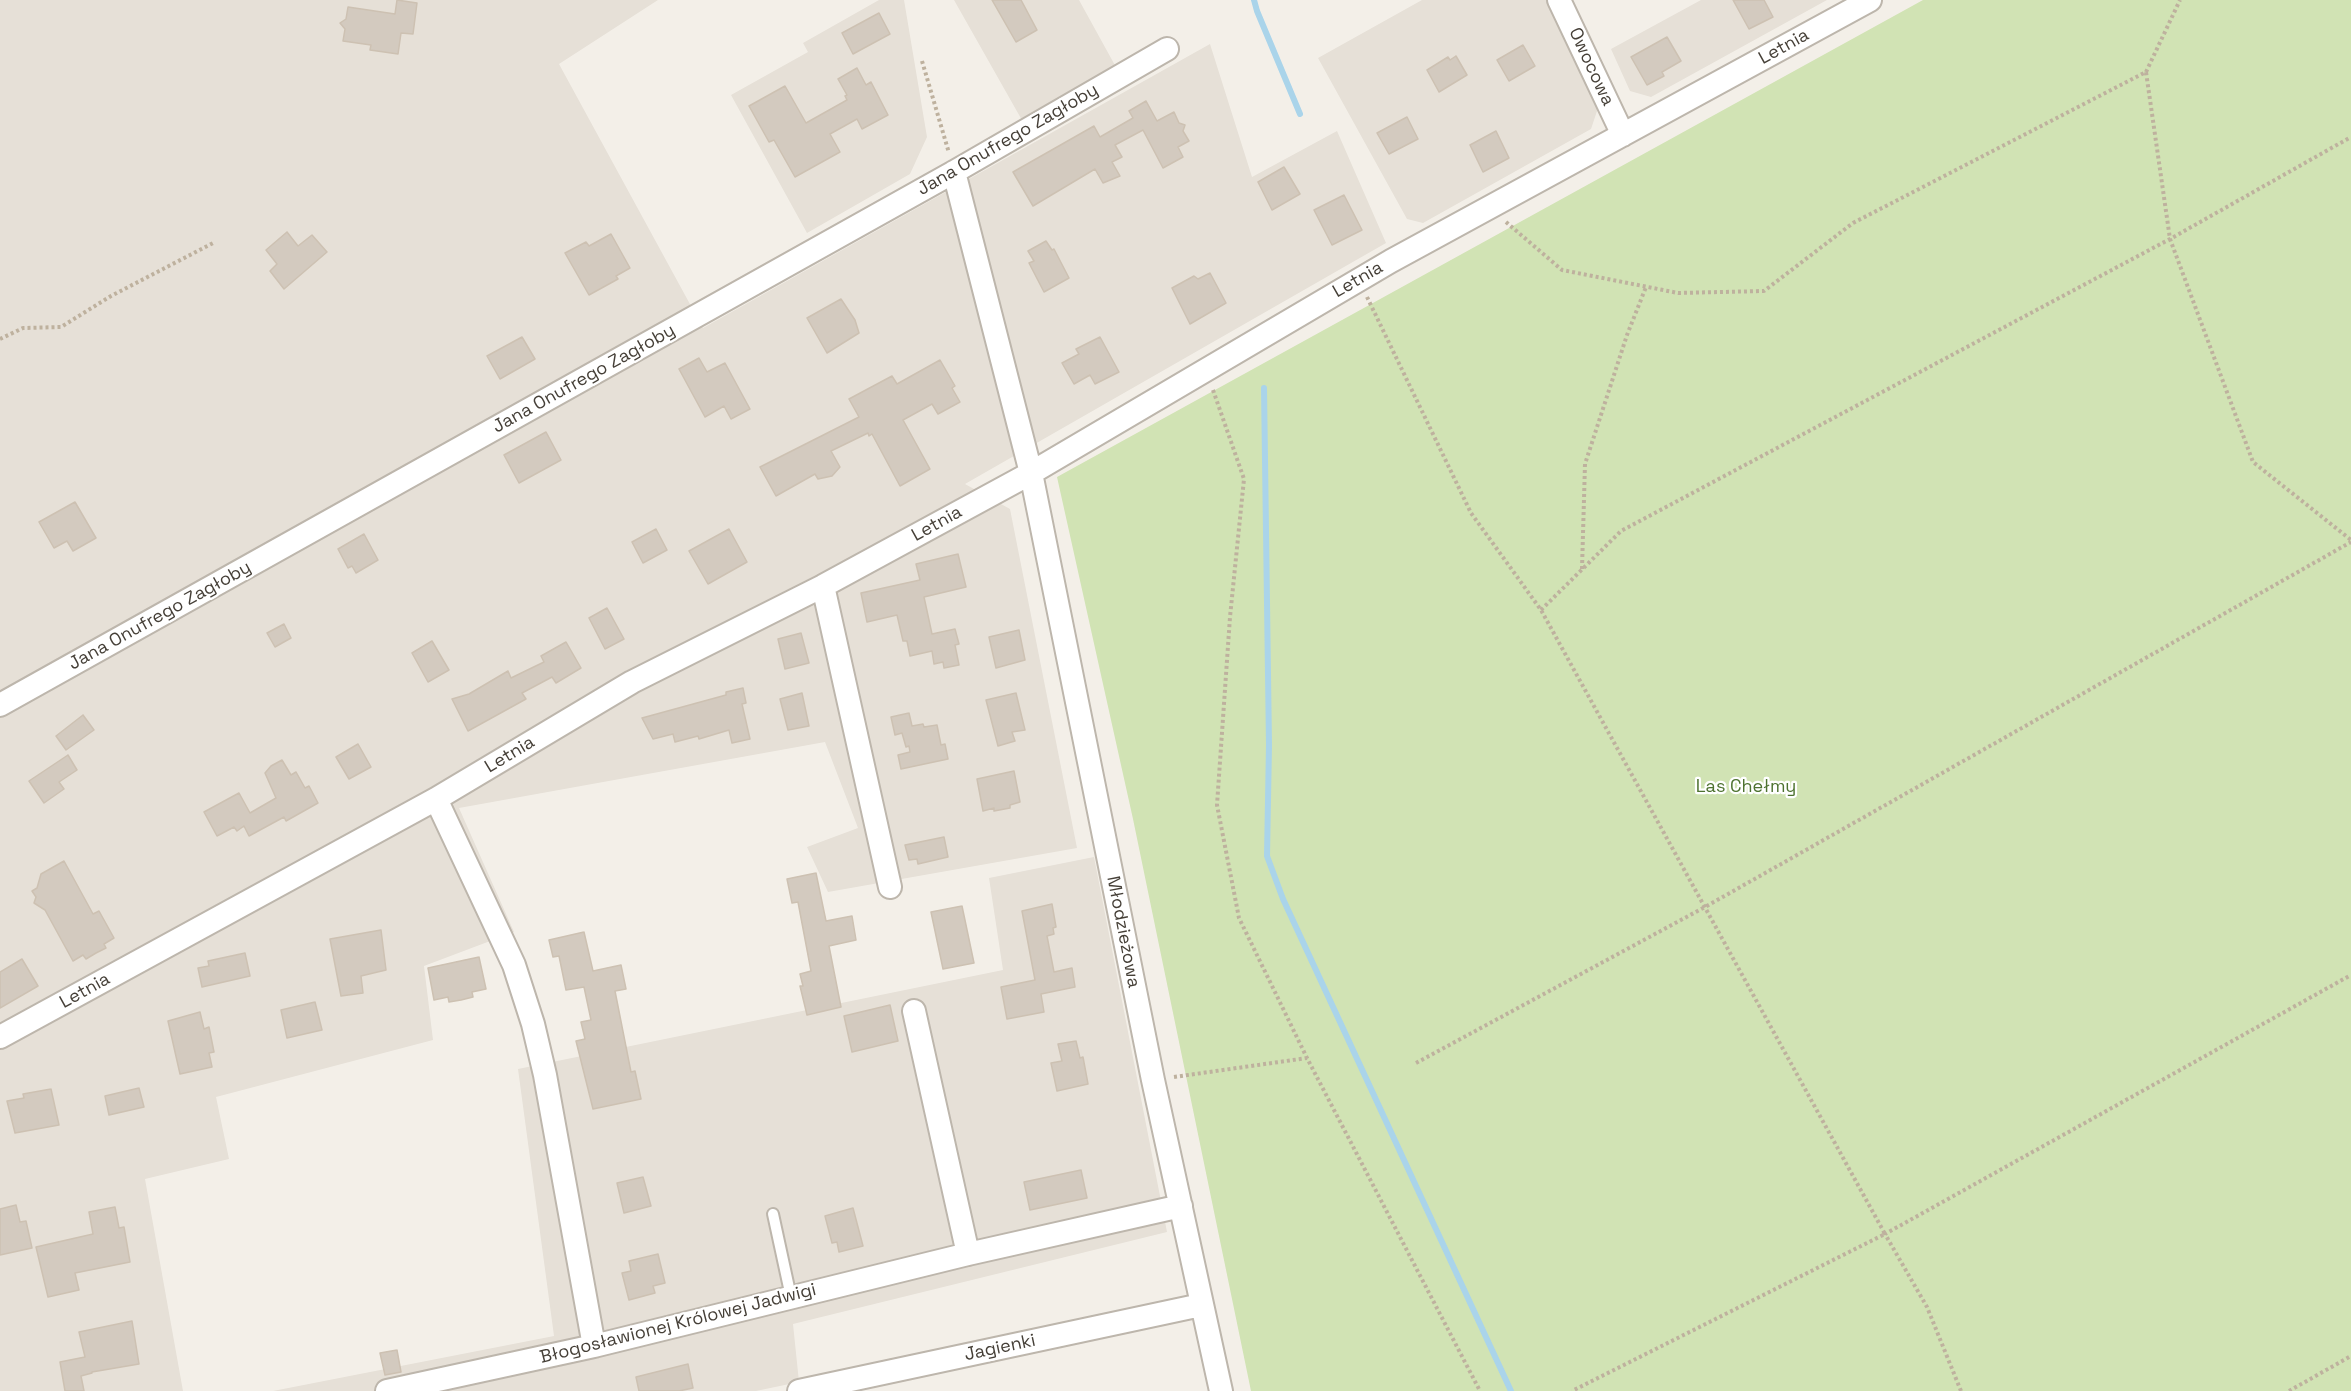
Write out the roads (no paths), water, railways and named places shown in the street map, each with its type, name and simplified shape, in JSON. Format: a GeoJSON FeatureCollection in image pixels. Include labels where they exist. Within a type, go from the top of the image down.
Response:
{"type":"FeatureCollection","features":[{"type":"Feature","properties":{"kind":"street","name":"Owocowa"},"geometry":{"type":"LineString","coordinates":[[1559,0],[1623,135]]}},
{"type":"Feature","properties":{"kind":"street","name":"Letnia"},"geometry":{"type":"LineString","coordinates":[[0,1037],[436,799],[632,682],[823,586],[1031,472],[1359,280],[1870,0]]}},
{"type":"Feature","properties":{"kind":"street","name":"Jana Onufrego Zagłoby"},"geometry":{"type":"LineString","coordinates":[[0,705],[954,172],[1167,49]]}},
{"type":"Feature","properties":{"kind":"street","name":"Młodzieżowa"},"geometry":{"type":"LineString","coordinates":[[954,172],[1031,472],[1153,1080],[1221,1391]]}},
{"type":"Feature","properties":{"kind":"street"},"geometry":{"type":"LineString","coordinates":[[823,586],[890,886]]}},
{"type":"Feature","properties":{"kind":"street"},"geometry":{"type":"LineString","coordinates":[[436,799],[514,965],[533,1024],[547,1087],[594,1346]]}},
{"type":"Feature","properties":{"kind":"street"},"geometry":{"type":"LineString","coordinates":[[914,1011],[968,1254]]}},
{"type":"Feature","properties":{"kind":"street","name":"Błogosławionej Królowej Jadwigi"},"geometry":{"type":"LineString","coordinates":[[387,1391],[594,1346],[968,1254],[1181,1206]]}},
{"type":"Feature","properties":{"kind":"street","name":"Jagienki"},"geometry":{"type":"LineString","coordinates":[[800,1391],[1202,1305]]}},
{"type":"Feature","properties":{"kind":"lane"},"geometry":{"type":"LineString","coordinates":[[773,1214],[791,1297]]}},
{"type":"Feature","properties":{"kind":"waterway"},"geometry":{"type":"LineString","coordinates":[[1254,0],[1300,114]]}},
{"type":"Feature","properties":{"kind":"waterway"},"geometry":{"type":"LineString","coordinates":[[1264,388],[1269,745],[1267,856],[1283,899],[1511,1391]]}},
{"type":"Feature","properties":{"kind":"park label","name":"Las Chełmy"},"geometry":{"type":"Point","coordinates":[1746,787]}}]}
